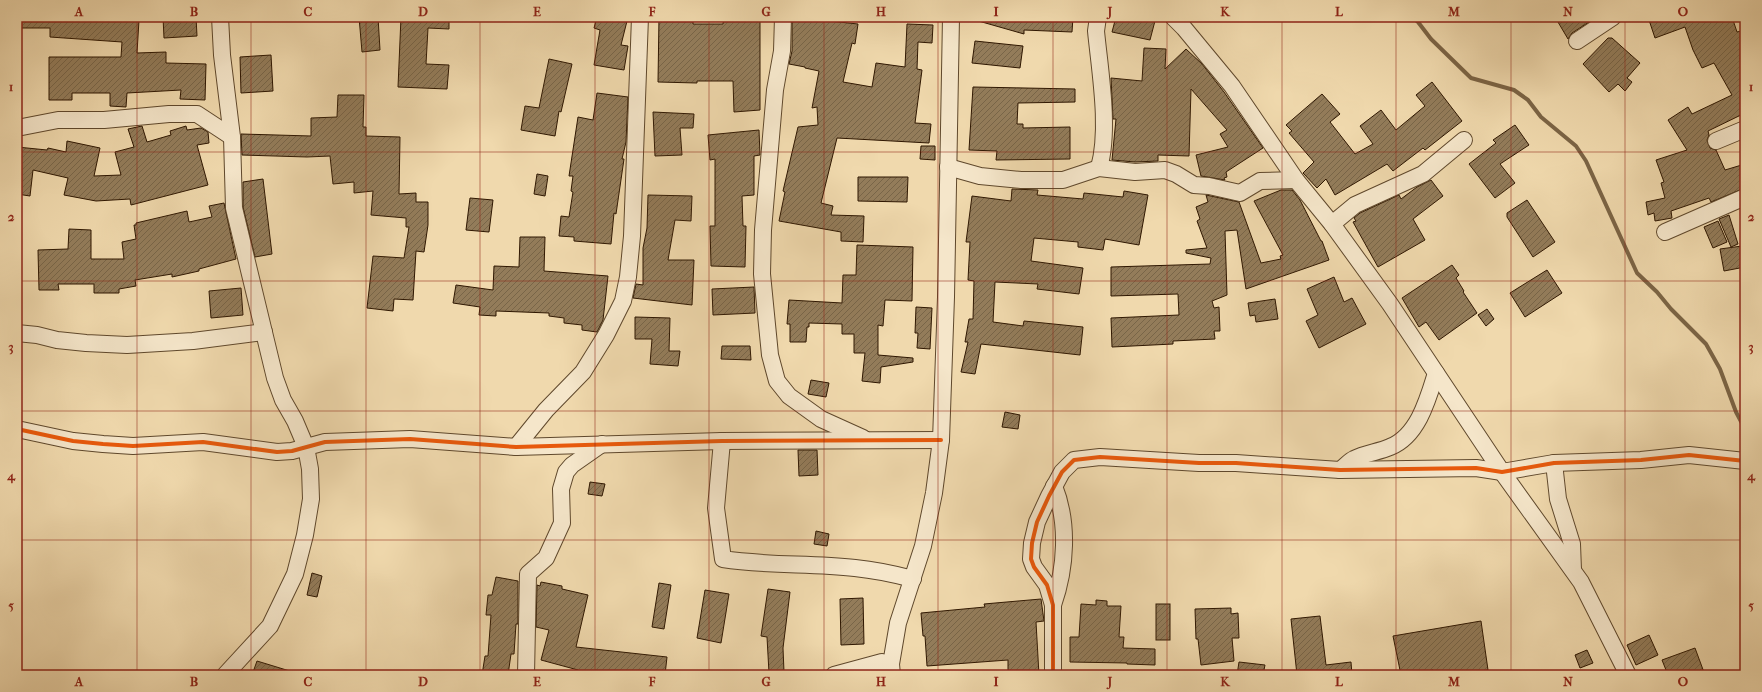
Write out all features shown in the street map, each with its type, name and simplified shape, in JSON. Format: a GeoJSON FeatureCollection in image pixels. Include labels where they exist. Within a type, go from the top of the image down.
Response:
{"type":"FeatureCollection","features":[{"type":"Feature","properties":{"kind":"street"},"geometry":{"type":"LineString","coordinates":[[220,17],[223,62],[232,137],[234,208],[275,378],[283,400],[295,421],[306,447],[310,469],[311,499],[305,535],[295,574],[270,626],[225,675]]}},
{"type":"Feature","properties":{"kind":"street"},"geometry":{"type":"LineString","coordinates":[[516,446],[546,410],[583,372],[606,336],[623,301],[628,277],[632,236],[640,17]]}},
{"type":"Feature","properties":{"kind":"street"},"geometry":{"type":"LineString","coordinates":[[783,17],[782,51],[775,90],[763,230],[762,274],[770,355],[778,382],[789,396],[821,419],[868,441]]}},
{"type":"Feature","properties":{"kind":"street"},"geometry":{"type":"LineString","coordinates":[[892,670],[898,623],[923,546],[934,493],[941,440],[946,297],[951,17]]}},
{"type":"Feature","properties":{"kind":"street"},"geometry":{"type":"LineString","coordinates":[[1098,17],[1096,31],[1104,132],[1102,157],[1099,168]]}},
{"type":"Feature","properties":{"kind":"street"},"geometry":{"type":"LineString","coordinates":[[1173,17],[1184,28],[1232,86],[1296,180],[1332,224],[1390,304],[1502,472],[1581,582],[1628,675]]}},
{"type":"Feature","properties":{"kind":"street"},"geometry":{"type":"LineString","coordinates":[[1577,41],[1613,17]]}},
{"type":"Feature","properties":{"kind":"street"},"geometry":{"type":"LineString","coordinates":[[17,128],[58,120],[104,120],[169,114],[197,114],[232,137]]}},
{"type":"Feature","properties":{"kind":"street"},"geometry":{"type":"LineString","coordinates":[[1716,141],[1745,129]]}},
{"type":"Feature","properties":{"kind":"street"},"geometry":{"type":"LineString","coordinates":[[1332,224],[1355,205],[1423,174],[1464,140]]}},
{"type":"Feature","properties":{"kind":"street"},"geometry":{"type":"LineString","coordinates":[[948,167],[980,176],[1021,180],[1063,180],[1099,168],[1135,172],[1165,170],[1176,174],[1194,185],[1209,186],[1240,193],[1260,182],[1296,180]]}},
{"type":"Feature","properties":{"kind":"street"},"geometry":{"type":"LineString","coordinates":[[947,185],[980,176]]}},
{"type":"Feature","properties":{"kind":"street"},"geometry":{"type":"LineString","coordinates":[[1665,232],[1745,197]]}},
{"type":"Feature","properties":{"kind":"street"},"geometry":{"type":"LineString","coordinates":[[17,333],[86,343],[127,345],[193,341],[264,332]]}},
{"type":"Feature","properties":{"kind":"street"},"geometry":{"type":"LineString","coordinates":[[1340,470],[1353,459],[1391,447],[1404,439],[1428,402],[1436,373]]}},
{"type":"Feature","properties":{"kind":"street"},"geometry":{"type":"LineString","coordinates":[[17,429],[73,441],[103,444],[133,446],[203,442],[222,443],[278,452],[325,442],[410,439],[516,446],[722,441],[941,440]]}},
{"type":"Feature","properties":{"kind":"street"},"geometry":{"type":"LineString","coordinates":[[722,441],[716,508],[722,559],[777,565],[855,568],[913,579]]}},
{"type":"Feature","properties":{"kind":"street"},"geometry":{"type":"LineString","coordinates":[[526,675],[528,574],[546,558],[562,523],[561,488],[566,472],[572,465],[602,444]]}},
{"type":"Feature","properties":{"kind":"street"},"geometry":{"type":"LineString","coordinates":[[1053,675],[1053,605],[1047,585],[1034,567],[1031,559],[1032,543],[1037,522],[1054,486],[1062,472],[1074,460],[1100,457],[1198,463],[1236,463],[1340,470],[1476,468],[1502,472],[1554,463],[1641,460],[1689,455],[1745,461]]}},
{"type":"Feature","properties":{"kind":"street"},"geometry":{"type":"LineString","coordinates":[[1554,463],[1558,499],[1572,544],[1573,570]]}},
{"type":"Feature","properties":{"kind":"street"},"geometry":{"type":"LineString","coordinates":[[1053,605],[1059,588],[1065,530],[1061,501],[1054,486]]}},
{"type":"Feature","properties":{"kind":"street"},"geometry":{"type":"LineString","coordinates":[[834,675],[882,662],[892,670]]}},
{"type":"Feature","properties":{"kind":"building"},"geometry":{"type":"Polygon","coordinates":[[[19,17],[130,17],[130,19],[139,20],[137,53],[166,52],[166,63],[206,64],[205,100],[180,99],[181,90],[127,93],[126,107],[110,106],[110,93],[72,93],[72,100],[49,100],[49,57],[121,57],[122,42],[50,37],[50,28],[18,28],[19,17]]]}},
{"type":"Feature","properties":{"kind":"building"},"geometry":{"type":"Polygon","coordinates":[[[163,17],[196,17],[197,36],[164,38],[163,17]]]}},
{"type":"Feature","properties":{"kind":"building"},"geometry":{"type":"Polygon","coordinates":[[[359,17],[378,17],[380,50],[362,52],[359,17]]]}},
{"type":"Feature","properties":{"kind":"building"},"geometry":{"type":"Polygon","coordinates":[[[401,17],[449,17],[449,29],[428,28],[426,64],[449,65],[447,89],[398,87],[401,17]]]}},
{"type":"Feature","properties":{"kind":"building"},"geometry":{"type":"Polygon","coordinates":[[[597,17],[628,17],[621,45],[628,46],[624,70],[594,65],[600,30],[594,28],[597,17]]]}},
{"type":"Feature","properties":{"kind":"building"},"geometry":{"type":"Polygon","coordinates":[[[659,17],[693,17],[693,24],[723,24],[724,17],[760,17],[760,110],[734,112],[733,81],[697,81],[697,83],[658,82],[659,17]]]}},
{"type":"Feature","properties":{"kind":"building"},"geometry":{"type":"Polygon","coordinates":[[[792,17],[858,24],[855,44],[852,43],[843,82],[872,87],[876,63],[905,67],[907,24],[933,25],[932,43],[918,42],[917,69],[922,70],[915,123],[931,124],[929,143],[837,138],[821,203],[833,206],[831,215],[864,216],[863,242],[841,241],[841,232],[779,221],[785,192],[783,191],[798,127],[818,125],[817,107],[812,108],[819,71],[789,64],[792,51],[792,17]]]}},
{"type":"Feature","properties":{"kind":"building"},"geometry":{"type":"Polygon","coordinates":[[[976,17],[1073,17],[1072,32],[1024,30],[1024,34],[975,20],[976,17]]]}},
{"type":"Feature","properties":{"kind":"building"},"geometry":{"type":"Polygon","coordinates":[[[1116,17],[1156,17],[1150,40],[1112,32],[1116,17]]]}},
{"type":"Feature","properties":{"kind":"building"},"geometry":{"type":"Polygon","coordinates":[[[1555,17],[1586,17],[1589,22],[1572,33],[1568,39],[1555,17]]]}},
{"type":"Feature","properties":{"kind":"building"},"geometry":{"type":"Polygon","coordinates":[[[1648,17],[1732,17],[1737,32],[1741,31],[1745,44],[1745,56],[1740,58],[1745,66],[1745,113],[1708,131],[1709,135],[1707,140],[1710,148],[1716,150],[1725,170],[1745,164],[1745,188],[1711,202],[1709,198],[1671,211],[1672,218],[1655,221],[1654,213],[1648,215],[1646,202],[1665,198],[1661,183],[1664,182],[1656,160],[1687,150],[1668,120],[1688,107],[1692,114],[1732,95],[1714,63],[1702,68],[1693,50],[1685,27],[1655,38],[1648,17]]]}},
{"type":"Feature","properties":{"kind":"building"},"geometry":{"type":"Polygon","coordinates":[[[1608,38],[1612,38],[1640,63],[1627,78],[1632,82],[1625,91],[1618,84],[1609,92],[1583,64],[1608,38]]]}},
{"type":"Feature","properties":{"kind":"building"},"geometry":{"type":"Polygon","coordinates":[[[975,41],[1023,46],[1020,68],[972,63],[975,41]]]}},
{"type":"Feature","properties":{"kind":"building"},"geometry":{"type":"Polygon","coordinates":[[[1144,48],[1166,49],[1165,69],[1186,49],[1202,64],[1224,92],[1263,148],[1226,172],[1227,177],[1224,178],[1225,180],[1201,176],[1196,155],[1228,147],[1220,134],[1227,130],[1191,89],[1189,156],[1158,155],[1158,161],[1135,162],[1112,160],[1116,119],[1113,119],[1111,78],[1142,81],[1144,48]]]}},
{"type":"Feature","properties":{"kind":"building"},"geometry":{"type":"Polygon","coordinates":[[[271,55],[273,91],[241,93],[240,57],[271,55]]]}},
{"type":"Feature","properties":{"kind":"building"},"geometry":{"type":"Polygon","coordinates":[[[549,59],[572,64],[561,112],[559,111],[555,136],[521,130],[525,106],[539,108],[549,59]]]}},
{"type":"Feature","properties":{"kind":"building"},"geometry":{"type":"Polygon","coordinates":[[[1432,82],[1462,121],[1425,150],[1423,148],[1393,171],[1387,164],[1335,195],[1326,179],[1317,188],[1303,173],[1314,162],[1289,133],[1292,131],[1286,125],[1322,94],[1340,114],[1330,122],[1355,154],[1373,144],[1360,126],[1381,110],[1396,130],[1425,106],[1416,95],[1432,82]]]}},
{"type":"Feature","properties":{"kind":"building"},"geometry":{"type":"Polygon","coordinates":[[[973,87],[1075,89],[1075,102],[1018,103],[1017,124],[1023,124],[1023,128],[1070,127],[1070,159],[996,160],[997,151],[969,150],[973,87]]]}},
{"type":"Feature","properties":{"kind":"building"},"geometry":{"type":"Polygon","coordinates":[[[597,93],[628,97],[626,142],[622,159],[624,159],[616,214],[614,213],[611,244],[574,241],[574,237],[559,236],[561,216],[569,217],[573,192],[571,191],[573,176],[569,176],[578,117],[593,120],[597,93]]]}},
{"type":"Feature","properties":{"kind":"building"},"geometry":{"type":"Polygon","coordinates":[[[338,95],[364,95],[363,127],[366,127],[366,136],[400,137],[399,194],[416,193],[416,202],[428,202],[428,225],[424,252],[416,251],[413,300],[394,299],[393,311],[367,308],[373,256],[404,258],[409,227],[406,227],[406,218],[371,215],[373,191],[354,193],[354,182],[333,184],[330,156],[307,157],[242,155],[241,134],[311,136],[311,118],[337,117],[338,95]]]}},
{"type":"Feature","properties":{"kind":"building"},"geometry":{"type":"Polygon","coordinates":[[[653,112],[694,114],[693,128],[680,128],[682,155],[655,156],[653,112]]]}},
{"type":"Feature","properties":{"kind":"building"},"geometry":{"type":"Polygon","coordinates":[[[1515,125],[1529,145],[1500,164],[1515,183],[1495,198],[1469,164],[1496,143],[1493,140],[1515,125]]]}},
{"type":"Feature","properties":{"kind":"building"},"geometry":{"type":"Polygon","coordinates":[[[142,126],[147,142],[171,135],[170,131],[186,126],[187,130],[201,128],[208,132],[209,143],[197,145],[208,185],[131,205],[130,199],[96,201],[64,195],[68,178],[33,170],[30,196],[17,194],[17,147],[47,150],[48,148],[66,152],[67,141],[100,148],[94,176],[121,175],[115,152],[134,147],[128,129],[142,126]]]}},
{"type":"Feature","properties":{"kind":"building"},"geometry":{"type":"Polygon","coordinates":[[[759,130],[760,155],[754,156],[754,195],[742,196],[743,226],[746,226],[745,267],[711,266],[710,226],[715,226],[715,159],[710,160],[708,135],[759,130]]]}},
{"type":"Feature","properties":{"kind":"building"},"geometry":{"type":"Polygon","coordinates":[[[921,146],[935,146],[935,160],[920,159],[921,146]]]}},
{"type":"Feature","properties":{"kind":"building"},"geometry":{"type":"Polygon","coordinates":[[[537,174],[548,176],[545,196],[534,194],[537,174]]]}},
{"type":"Feature","properties":{"kind":"building"},"geometry":{"type":"Polygon","coordinates":[[[858,177],[908,177],[907,202],[858,201],[858,177]]]}},
{"type":"Feature","properties":{"kind":"building"},"geometry":{"type":"Polygon","coordinates":[[[263,179],[272,254],[255,257],[243,207],[243,182],[263,179]]]}},
{"type":"Feature","properties":{"kind":"building"},"geometry":{"type":"Polygon","coordinates":[[[1431,180],[1443,196],[1413,219],[1425,240],[1378,267],[1353,222],[1356,221],[1354,218],[1360,213],[1399,195],[1401,199],[1417,187],[1431,180]]]}},
{"type":"Feature","properties":{"kind":"building"},"geometry":{"type":"Polygon","coordinates":[[[1012,189],[1038,190],[1037,195],[1083,199],[1084,193],[1123,197],[1124,191],[1148,195],[1139,245],[1105,239],[1103,250],[1078,247],[1078,242],[1034,238],[1031,261],[1083,268],[1079,294],[1037,289],[1038,284],[995,282],[993,322],[1023,326],[1024,321],[1083,327],[1080,355],[981,344],[975,374],[961,372],[968,342],[965,342],[969,319],[973,319],[974,281],[968,280],[970,242],[966,242],[972,196],[1011,201],[1012,189]]]}},
{"type":"Feature","properties":{"kind":"building"},"geometry":{"type":"Polygon","coordinates":[[[1281,190],[1292,190],[1300,200],[1322,241],[1329,260],[1246,289],[1237,230],[1225,231],[1227,295],[1212,301],[1214,308],[1219,307],[1220,331],[1214,331],[1215,339],[1173,341],[1173,344],[1112,347],[1111,318],[1179,315],[1178,294],[1111,296],[1111,267],[1210,264],[1211,258],[1186,253],[1186,250],[1207,248],[1197,221],[1200,219],[1196,207],[1208,202],[1206,195],[1239,202],[1261,263],[1281,259],[1280,256],[1283,255],[1254,201],[1281,190]]]}},
{"type":"Feature","properties":{"kind":"building"},"geometry":{"type":"Polygon","coordinates":[[[648,195],[692,196],[691,221],[675,220],[668,260],[694,260],[692,305],[633,298],[636,284],[643,285],[643,248],[647,228],[648,195]]]}},
{"type":"Feature","properties":{"kind":"building"},"geometry":{"type":"Polygon","coordinates":[[[470,198],[493,200],[489,232],[466,230],[470,198]]]}},
{"type":"Feature","properties":{"kind":"building"},"geometry":{"type":"Polygon","coordinates":[[[1527,200],[1555,242],[1533,257],[1507,217],[1507,213],[1527,200]]]}},
{"type":"Feature","properties":{"kind":"building"},"geometry":{"type":"Polygon","coordinates":[[[224,203],[236,259],[199,269],[199,271],[172,277],[172,274],[135,280],[136,286],[119,289],[119,293],[94,293],[94,284],[58,284],[59,290],[39,290],[38,250],[68,249],[69,229],[91,230],[91,259],[124,259],[122,242],[136,239],[134,225],[136,225],[136,223],[187,211],[189,222],[212,217],[209,206],[224,203]]]}},
{"type":"Feature","properties":{"kind":"building"},"geometry":{"type":"Polygon","coordinates":[[[1729,215],[1738,244],[1731,247],[1719,219],[1729,215]]]}},
{"type":"Feature","properties":{"kind":"building"},"geometry":{"type":"Polygon","coordinates":[[[1718,221],[1727,242],[1713,248],[1704,227],[1718,221]]]}},
{"type":"Feature","properties":{"kind":"building"},"geometry":{"type":"Polygon","coordinates":[[[520,237],[545,237],[544,271],[608,276],[603,320],[597,332],[582,330],[582,325],[564,323],[564,318],[549,316],[549,313],[496,311],[496,316],[479,315],[480,307],[453,303],[456,285],[493,290],[494,266],[519,267],[520,237]]]}},
{"type":"Feature","properties":{"kind":"building"},"geometry":{"type":"Polygon","coordinates":[[[857,245],[913,247],[912,301],[885,300],[883,326],[878,325],[878,355],[913,358],[913,362],[881,367],[880,383],[862,381],[865,353],[854,353],[854,334],[842,334],[842,324],[809,323],[809,327],[807,327],[806,342],[790,342],[790,324],[787,324],[789,300],[842,303],[843,275],[856,275],[857,245]]]}},
{"type":"Feature","properties":{"kind":"building"},"geometry":{"type":"Polygon","coordinates":[[[1742,246],[1745,267],[1724,271],[1720,249],[1742,246]]]}},
{"type":"Feature","properties":{"kind":"building"},"geometry":{"type":"Polygon","coordinates":[[[1452,265],[1459,275],[1456,278],[1464,291],[1463,292],[1477,313],[1439,340],[1426,322],[1419,327],[1402,298],[1452,265]]]}},
{"type":"Feature","properties":{"kind":"building"},"geometry":{"type":"Polygon","coordinates":[[[1547,270],[1562,293],[1525,317],[1510,293],[1547,270]]]}},
{"type":"Feature","properties":{"kind":"building"},"geometry":{"type":"Polygon","coordinates":[[[1334,277],[1344,302],[1352,298],[1366,324],[1319,348],[1306,321],[1318,315],[1307,289],[1334,277]]]}},
{"type":"Feature","properties":{"kind":"building"},"geometry":{"type":"Polygon","coordinates":[[[754,287],[755,313],[713,315],[712,289],[754,287]]]}},
{"type":"Feature","properties":{"kind":"building"},"geometry":{"type":"Polygon","coordinates":[[[241,288],[243,315],[211,318],[209,291],[241,288]]]}},
{"type":"Feature","properties":{"kind":"building"},"geometry":{"type":"Polygon","coordinates":[[[1275,299],[1278,319],[1256,322],[1255,315],[1250,316],[1248,303],[1275,299]]]}},
{"type":"Feature","properties":{"kind":"building"},"geometry":{"type":"Polygon","coordinates":[[[916,307],[932,308],[930,349],[917,348],[918,333],[915,333],[916,307]]]}},
{"type":"Feature","properties":{"kind":"building"},"geometry":{"type":"Polygon","coordinates":[[[1487,309],[1494,319],[1486,326],[1478,315],[1487,309]]]}},
{"type":"Feature","properties":{"kind":"building"},"geometry":{"type":"Polygon","coordinates":[[[635,317],[670,318],[669,351],[680,351],[678,366],[650,364],[652,339],[635,339],[635,317]]]}},
{"type":"Feature","properties":{"kind":"building"},"geometry":{"type":"Polygon","coordinates":[[[722,346],[750,346],[751,360],[721,359],[722,346]]]}},
{"type":"Feature","properties":{"kind":"building"},"geometry":{"type":"Polygon","coordinates":[[[811,380],[829,383],[826,397],[808,394],[811,380]]]}},
{"type":"Feature","properties":{"kind":"building"},"geometry":{"type":"Polygon","coordinates":[[[1005,412],[1020,415],[1018,429],[1002,427],[1005,412]]]}},
{"type":"Feature","properties":{"kind":"building"},"geometry":{"type":"Polygon","coordinates":[[[798,450],[817,450],[818,475],[799,476],[798,450]]]}},
{"type":"Feature","properties":{"kind":"building"},"geometry":{"type":"Polygon","coordinates":[[[590,482],[605,484],[602,496],[588,494],[590,482]]]}},
{"type":"Feature","properties":{"kind":"building"},"geometry":{"type":"Polygon","coordinates":[[[816,531],[829,534],[827,546],[814,544],[816,531]]]}},
{"type":"Feature","properties":{"kind":"building"},"geometry":{"type":"Polygon","coordinates":[[[312,573],[322,576],[317,597],[307,595],[312,573]]]}},
{"type":"Feature","properties":{"kind":"building"},"geometry":{"type":"Polygon","coordinates":[[[496,577],[518,581],[518,624],[516,624],[514,654],[511,654],[508,675],[482,675],[485,656],[488,656],[491,615],[486,615],[488,595],[492,595],[496,577]]]}},
{"type":"Feature","properties":{"kind":"building"},"geometry":{"type":"Polygon","coordinates":[[[541,582],[562,586],[562,589],[588,595],[576,647],[667,657],[665,675],[577,675],[578,670],[541,660],[549,630],[536,627],[537,585],[540,586],[541,582]]]}},
{"type":"Feature","properties":{"kind":"building"},"geometry":{"type":"Polygon","coordinates":[[[659,583],[671,585],[664,629],[652,627],[659,583]]]}},
{"type":"Feature","properties":{"kind":"building"},"geometry":{"type":"Polygon","coordinates":[[[768,589],[790,592],[783,648],[784,672],[769,673],[767,637],[761,636],[768,589]]]}},
{"type":"Feature","properties":{"kind":"building"},"geometry":{"type":"Polygon","coordinates":[[[705,590],[729,594],[721,643],[697,638],[705,590]]]}},
{"type":"Feature","properties":{"kind":"building"},"geometry":{"type":"Polygon","coordinates":[[[863,598],[864,644],[841,645],[840,599],[863,598]]]}},
{"type":"Feature","properties":{"kind":"building"},"geometry":{"type":"Polygon","coordinates":[[[1041,599],[1044,621],[1036,622],[1039,675],[1008,675],[1008,660],[927,666],[925,636],[923,636],[921,613],[985,607],[984,604],[1041,599]]]}},
{"type":"Feature","properties":{"kind":"building"},"geometry":{"type":"Polygon","coordinates":[[[1096,600],[1107,601],[1107,606],[1121,606],[1119,637],[1124,637],[1123,648],[1155,649],[1155,665],[1070,662],[1070,637],[1079,637],[1081,604],[1096,605],[1096,600]]]}},
{"type":"Feature","properties":{"kind":"building"},"geometry":{"type":"Polygon","coordinates":[[[1156,604],[1170,604],[1170,640],[1156,640],[1156,604]]]}},
{"type":"Feature","properties":{"kind":"building"},"geometry":{"type":"Polygon","coordinates":[[[1231,608],[1231,614],[1238,613],[1239,638],[1232,638],[1234,661],[1201,665],[1198,639],[1196,639],[1195,609],[1231,608]]]}},
{"type":"Feature","properties":{"kind":"building"},"geometry":{"type":"Polygon","coordinates":[[[1320,616],[1326,665],[1351,662],[1352,675],[1297,675],[1291,619],[1320,616]]]}},
{"type":"Feature","properties":{"kind":"building"},"geometry":{"type":"Polygon","coordinates":[[[1481,621],[1488,670],[1458,675],[1434,675],[1433,670],[1410,675],[1401,675],[1393,636],[1481,621]]]}},
{"type":"Feature","properties":{"kind":"building"},"geometry":{"type":"Polygon","coordinates":[[[1649,635],[1658,655],[1636,665],[1627,645],[1649,635]]]}},
{"type":"Feature","properties":{"kind":"building"},"geometry":{"type":"Polygon","coordinates":[[[1695,648],[1705,675],[1668,675],[1662,660],[1695,648]]]}},
{"type":"Feature","properties":{"kind":"building"},"geometry":{"type":"Polygon","coordinates":[[[1587,650],[1593,663],[1580,668],[1575,655],[1587,650]]]}},
{"type":"Feature","properties":{"kind":"building"},"geometry":{"type":"Polygon","coordinates":[[[257,661],[293,672],[292,675],[252,675],[257,661]]]}},
{"type":"Feature","properties":{"kind":"building"},"geometry":{"type":"Polygon","coordinates":[[[1239,662],[1265,665],[1263,675],[1237,675],[1239,662]]]}},
{"type":"Feature","properties":{"kind":"waterway"},"geometry":{"type":"LineString","coordinates":[[1412,17],[1418,22],[1431,39],[1471,78],[1514,90],[1528,100],[1541,117],[1576,146],[1586,161],[1637,273],[1706,344],[1720,369],[1736,412],[1745,429]]}},
{"type":"Feature","properties":{"kind":"cycle path"},"geometry":{"type":"LineString","coordinates":[[17,429],[73,441],[103,444],[133,446],[203,442],[277,452],[292,451],[325,442],[410,439],[516,447],[722,441],[941,440]]}},
{"type":"Feature","properties":{"kind":"cycle path"},"geometry":{"type":"LineString","coordinates":[[1053,675],[1053,605],[1047,585],[1034,567],[1031,559],[1032,543],[1037,522],[1049,496],[1062,472],[1074,460],[1100,457],[1199,463],[1236,463],[1340,470],[1476,468],[1502,472],[1554,463],[1641,460],[1689,455],[1745,461]]}}]}
